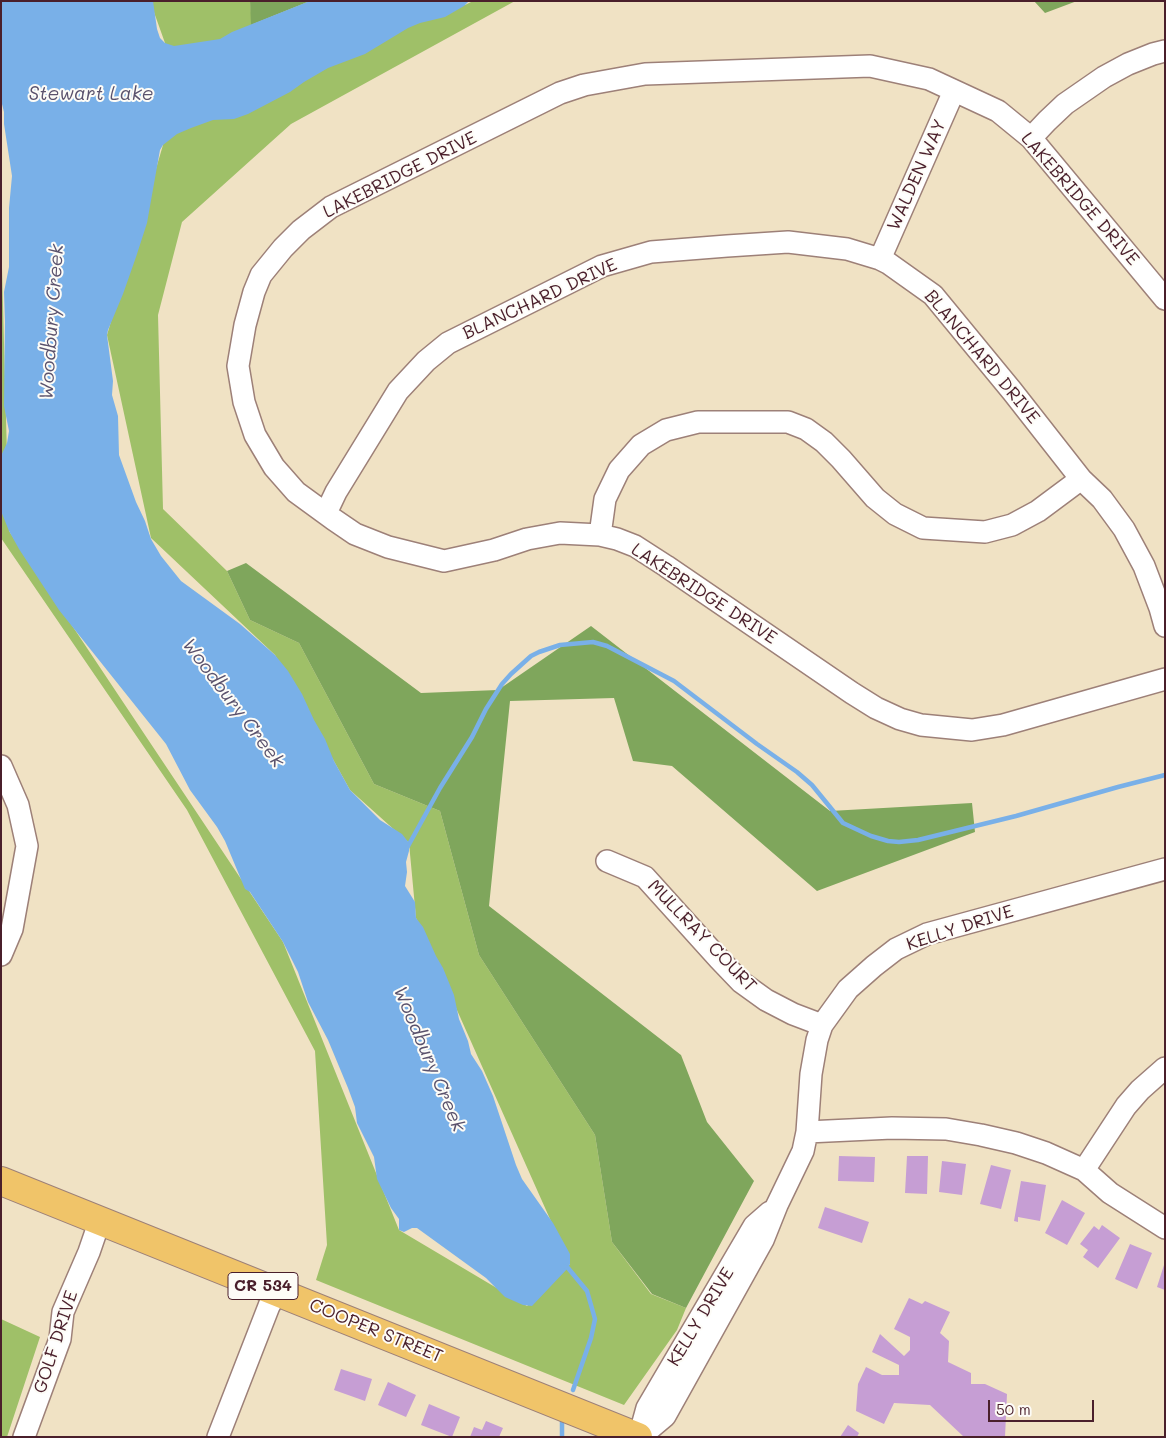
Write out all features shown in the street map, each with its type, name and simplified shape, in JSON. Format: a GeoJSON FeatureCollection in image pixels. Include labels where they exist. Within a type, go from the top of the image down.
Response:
{"type":"FeatureCollection","features":[{"type":"Feature","properties":{"kind":"main road","name":"COOPER STREET"},"geometry":{"type":"LineString","coordinates":[[1,1181],[639,1437]]}},
{"type":"Feature","properties":{"kind":"street"},"geometry":{"type":"LineString","coordinates":[[1031,138],[1066,104],[1104,77],[1128,64],[1165,51]]}},
{"type":"Feature","properties":{"kind":"street","name":"LAKEBRIDGE DRIVE"},"geometry":{"type":"LineString","coordinates":[[1165,299],[1031,138],[998,111],[929,79],[870,66],[645,74],[584,85],[560,93],[331,207],[301,230],[261,275],[244,325],[238,366],[244,402],[255,435],[274,467],[296,492],[332,519],[355,534],[388,548],[444,561],[494,550],[527,539],[560,533],[600,535],[616,539],[635,546],[876,708],[900,719],[921,725],[972,730],[1003,726],[1165,679]]}},
{"type":"Feature","properties":{"kind":"street","name":"WALDEN WAY"},"geometry":{"type":"LineString","coordinates":[[880,259],[954,91]]}},
{"type":"Feature","properties":{"kind":"street","name":"BLANCHARD DRIVE"},"geometry":{"type":"LineString","coordinates":[[326,513],[336,492],[398,391],[426,361],[448,343],[602,266],[651,252],[788,242],[847,249],[880,259],[896,267],[933,295],[1082,479],[1102,499],[1124,529],[1144,566],[1165,626]]}},
{"type":"Feature","properties":{"kind":"street"},"geometry":{"type":"LineString","coordinates":[[600,535],[605,498],[619,470],[641,445],[666,430],[698,422],[788,422],[806,429],[824,442],[875,498],[895,514],[923,528],[985,532],[1012,525],[1038,511],[1082,479]]}},
{"type":"Feature","properties":{"kind":"street"},"geometry":{"type":"LineString","coordinates":[[1,766],[18,805],[27,846],[10,886],[12,929],[1,955]]}},
{"type":"Feature","properties":{"kind":"street","name":"MULLRAY COURT"},"geometry":{"type":"LineString","coordinates":[[607,861],[645,877],[718,959],[742,982],[793,1014],[822,1025]]}},
{"type":"Feature","properties":{"kind":"street","name":"KELLY DRIVE"},"geometry":{"type":"LineString","coordinates":[[639,1437],[665,1416],[763,1240],[777,1205],[803,1151],[807,1132],[811,1074],[817,1040],[822,1025],[848,989],[896,949],[928,934],[1165,869]]}},
{"type":"Feature","properties":{"kind":"street"},"geometry":{"type":"LineString","coordinates":[[1084,1170],[1126,1106],[1140,1090],[1165,1068]]}},
{"type":"Feature","properties":{"kind":"street"},"geometry":{"type":"LineString","coordinates":[[807,1132],[892,1128],[946,1129],[1016,1143],[1046,1153],[1084,1170],[1110,1193],[1165,1228]]}},
{"type":"Feature","properties":{"kind":"street","name":"GOLF DRIVE"},"geometry":{"type":"LineString","coordinates":[[24,1437],[60,1339],[63,1312],[89,1252],[100,1220]]}},
{"type":"Feature","properties":{"kind":"street"},"geometry":{"type":"LineString","coordinates":[[218,1437],[269,1306],[277,1291]]}},
{"type":"Feature","properties":{"kind":"green space"},"geometry":{"type":"Polygon","coordinates":[[[150,1],[250,1],[252,25],[310,1],[462,1],[465,5],[473,1],[515,1],[291,124],[182,222],[158,315],[163,509],[227,571],[250,620],[299,643],[374,784],[440,811],[479,955],[595,1135],[612,1242],[651,1294],[686,1308],[677,1330],[624,1405],[316,1280],[327,1245],[315,1051],[187,810],[1,538],[1,230],[9,531],[283,942],[399,1230],[527,1306],[570,1264],[416,918],[409,843],[350,790],[275,655],[151,538],[107,335],[163,145],[165,43],[150,1]]]}},
{"type":"Feature","properties":{"kind":"green space"},"geometry":{"type":"Polygon","coordinates":[[[250,1],[310,1],[251,25],[250,1]]]}},
{"type":"Feature","properties":{"kind":"green space"},"geometry":{"type":"Polygon","coordinates":[[[1034,1],[1077,1],[1045,13],[1034,1]]]}},
{"type":"Feature","properties":{"kind":"green space"},"geometry":{"type":"Polygon","coordinates":[[[246,563],[421,693],[498,690],[591,626],[830,811],[972,803],[975,832],[817,891],[672,766],[633,761],[614,698],[510,701],[489,906],[681,1055],[707,1122],[754,1181],[686,1308],[652,1294],[612,1242],[595,1135],[479,955],[440,811],[374,784],[299,643],[250,620],[227,571],[246,563]]]}},
{"type":"Feature","properties":{"kind":"green space"},"geometry":{"type":"Polygon","coordinates":[[[1,1319],[40,1337],[7,1437],[1,1437],[1,1319]]]}},
{"type":"Feature","properties":{"kind":"water","name":"Stewart Lake"},"geometry":{"type":"Polygon","coordinates":[[[1,1],[153,1],[160,38],[165,43],[174,46],[220,39],[232,32],[310,1],[469,1],[445,17],[408,28],[365,54],[328,68],[290,92],[248,114],[234,119],[213,120],[191,128],[177,134],[163,145],[160,150],[147,223],[107,335],[113,381],[112,395],[118,416],[119,455],[151,539],[161,556],[181,581],[240,624],[275,655],[288,671],[302,694],[350,790],[380,820],[402,834],[409,843],[405,886],[415,902],[416,918],[423,927],[454,995],[459,1019],[471,1054],[482,1071],[493,1096],[522,1179],[553,1223],[570,1254],[568,1268],[532,1306],[523,1305],[505,1297],[486,1278],[417,1228],[404,1232],[399,1230],[399,1219],[391,1208],[377,1179],[374,1157],[357,1123],[355,1107],[348,1088],[328,1040],[308,1002],[298,972],[283,942],[250,892],[245,889],[225,841],[190,790],[166,744],[59,610],[9,531],[1,511],[1,456],[7,443],[9,431],[4,406],[4,292],[9,267],[9,208],[12,176],[1,100],[1,1]]]}},
{"type":"Feature","properties":{"kind":"building"},"geometry":{"type":"Polygon","coordinates":[[[839,1156],[875,1157],[874,1182],[838,1181],[839,1156]]]}},
{"type":"Feature","properties":{"kind":"building"},"geometry":{"type":"Polygon","coordinates":[[[907,1156],[928,1156],[927,1194],[905,1193],[907,1156]]]}},
{"type":"Feature","properties":{"kind":"building"},"geometry":{"type":"Polygon","coordinates":[[[942,1161],[966,1164],[962,1195],[939,1192],[942,1161]]]}},
{"type":"Feature","properties":{"kind":"building"},"geometry":{"type":"Polygon","coordinates":[[[991,1165],[1011,1170],[1001,1209],[980,1204],[991,1165]]]}},
{"type":"Feature","properties":{"kind":"building"},"geometry":{"type":"Polygon","coordinates":[[[1021,1181],[1046,1185],[1040,1221],[1018,1217],[1018,1222],[1014,1221],[1021,1181]]]}},
{"type":"Feature","properties":{"kind":"building"},"geometry":{"type":"Polygon","coordinates":[[[1062,1200],[1085,1213],[1067,1245],[1045,1233],[1062,1200]]]}},
{"type":"Feature","properties":{"kind":"building"},"geometry":{"type":"Polygon","coordinates":[[[825,1207],[869,1222],[862,1243],[818,1228],[825,1207]]]}},
{"type":"Feature","properties":{"kind":"building"},"geometry":{"type":"Polygon","coordinates":[[[1102,1225],[1120,1238],[1098,1268],[1083,1257],[1088,1250],[1080,1244],[1094,1226],[1099,1230],[1102,1225]]]}},
{"type":"Feature","properties":{"kind":"building"},"geometry":{"type":"Polygon","coordinates":[[[1130,1244],[1152,1253],[1137,1289],[1115,1279],[1130,1244]]]}},
{"type":"Feature","properties":{"kind":"building"},"geometry":{"type":"Polygon","coordinates":[[[1165,1265],[1165,1290],[1157,1287],[1165,1265]]]}},
{"type":"Feature","properties":{"kind":"building"},"geometry":{"type":"Polygon","coordinates":[[[909,1298],[922,1304],[925,1301],[950,1312],[940,1333],[949,1341],[948,1362],[971,1373],[971,1384],[985,1384],[1007,1394],[1005,1437],[964,1437],[930,1405],[894,1403],[884,1424],[856,1411],[858,1384],[866,1367],[882,1375],[899,1375],[899,1365],[872,1352],[880,1334],[904,1356],[910,1350],[910,1337],[894,1329],[909,1298]]]}},
{"type":"Feature","properties":{"kind":"building"},"geometry":{"type":"Polygon","coordinates":[[[341,1369],[372,1379],[365,1401],[334,1390],[341,1369]]]}},
{"type":"Feature","properties":{"kind":"building"},"geometry":{"type":"Polygon","coordinates":[[[388,1382],[416,1395],[406,1417],[378,1405],[388,1382]]]}},
{"type":"Feature","properties":{"kind":"building"},"geometry":{"type":"Polygon","coordinates":[[[429,1404],[460,1417],[452,1437],[421,1425],[429,1404]]]}},
{"type":"Feature","properties":{"kind":"building"},"geometry":{"type":"Polygon","coordinates":[[[486,1421],[503,1428],[499,1437],[470,1437],[474,1427],[482,1430],[486,1421]]]}},
{"type":"Feature","properties":{"kind":"building"},"geometry":{"type":"Polygon","coordinates":[[[848,1425],[859,1433],[857,1437],[840,1437],[848,1425]]]}},
{"type":"Feature","properties":{"kind":"waterway"},"geometry":{"type":"LineString","coordinates":[[407,848],[440,788],[502,684],[531,656],[560,645],[593,642],[607,646],[674,681],[797,772],[812,785],[843,823],[871,836],[888,841],[918,840],[1016,816],[1165,775]]}},
{"type":"Feature","properties":{"kind":"waterway","name":"Woodbury Creek"},"geometry":{"type":"LineString","coordinates":[[563,1266],[568,1268],[587,1291],[595,1319],[591,1338],[573,1390]]}},
{"type":"Feature","properties":{"kind":"waterway","name":"Woodbury Creek"},"geometry":{"type":"LineString","coordinates":[[562,1416],[562,1437]]}}]}
